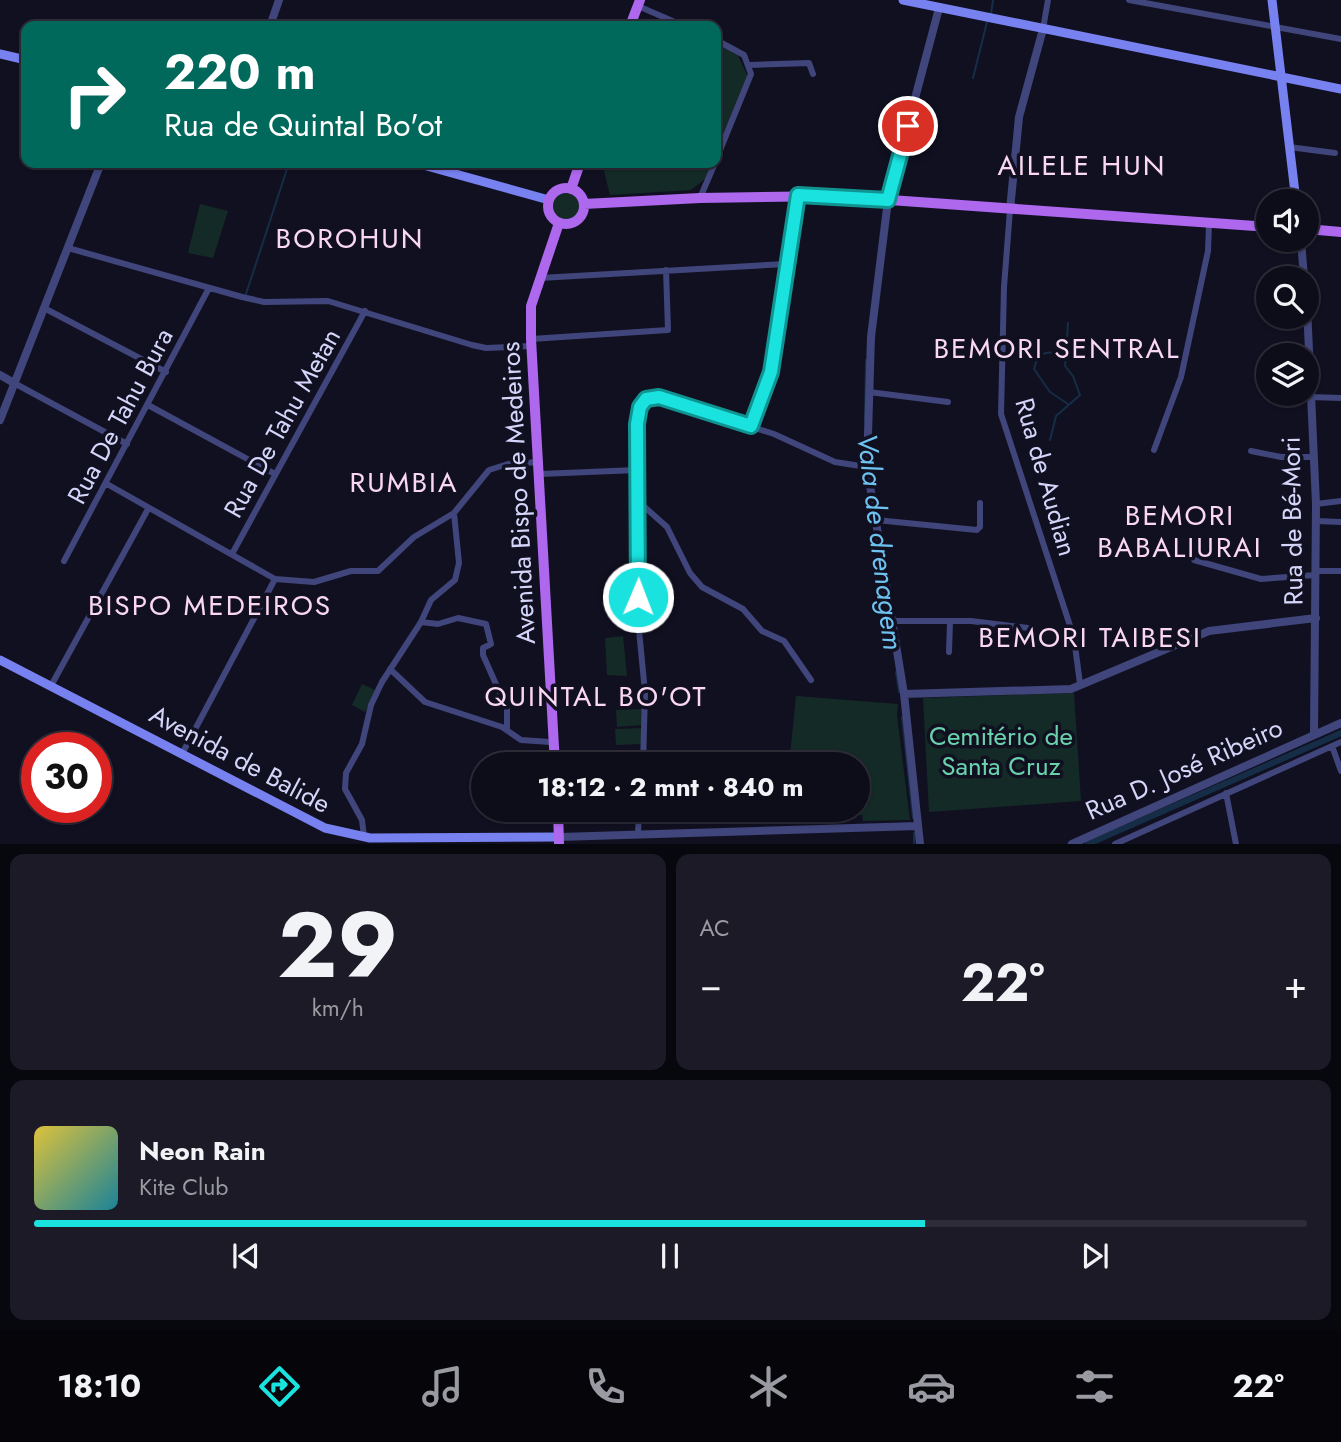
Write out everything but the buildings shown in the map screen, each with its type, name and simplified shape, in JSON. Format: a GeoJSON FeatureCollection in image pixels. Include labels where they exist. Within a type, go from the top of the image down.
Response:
{"type":"FeatureCollection","features":[{"type":"Feature","properties":{"kind":"main road"},"geometry":{"type":"LineString","coordinates":[[903,0],[1341,89]]}},
{"type":"Feature","properties":{"kind":"main road"},"geometry":{"type":"LineString","coordinates":[[1272,0],[1279,77],[1294,189]]}},
{"type":"Feature","properties":{"kind":"main road"},"geometry":{"type":"LineString","coordinates":[[632,21],[639,3]]}},
{"type":"Feature","properties":{"kind":"main road"},"geometry":{"type":"LineString","coordinates":[[0,54],[21,59]]}},
{"type":"Feature","properties":{"kind":"main road"},"geometry":{"type":"LineString","coordinates":[[434,168],[549,200]]}},
{"type":"Feature","properties":{"kind":"main road"},"geometry":{"type":"LineString","coordinates":[[571,188],[578,168]]}},
{"type":"Feature","properties":{"kind":"main road"},"geometry":{"type":"LineString","coordinates":[[571,188],[580,194],[584,204],[579,219],[569,224],[559,223],[548,211],[549,200],[555,191],[571,188]]}},
{"type":"Feature","properties":{"kind":"main road"},"geometry":{"type":"LineString","coordinates":[[584,204],[798,195],[1256,227]]}},
{"type":"Feature","properties":{"kind":"main road","name":"Avenida Bispo de Medeiros"},"geometry":{"type":"LineString","coordinates":[[554,752],[531,306],[538,278],[559,223]]}},
{"type":"Feature","properties":{"kind":"main road"},"geometry":{"type":"LineString","coordinates":[[1319,230],[1341,232]]}},
{"type":"Feature","properties":{"kind":"main road","name":"Avenida de Balide"},"geometry":{"type":"LineString","coordinates":[[0,660],[183,752],[309,822],[367,840],[559,840]]}},
{"type":"Feature","properties":{"kind":"main road"},"geometry":{"type":"LineString","coordinates":[[558,822],[559,840]]}},
{"type":"Feature","properties":{"kind":"street"},"geometry":{"type":"LineString","coordinates":[[272,21],[279,0]]}},
{"type":"Feature","properties":{"kind":"street"},"geometry":{"type":"LineString","coordinates":[[1043,29],[1048,0]]}},
{"type":"Feature","properties":{"kind":"street"},"geometry":{"type":"LineString","coordinates":[[1129,0],[1341,39]]}},
{"type":"Feature","properties":{"kind":"street"},"geometry":{"type":"LineString","coordinates":[[639,3],[674,21]]}},
{"type":"Feature","properties":{"kind":"street"},"geometry":{"type":"LineString","coordinates":[[920,844],[894,621],[865,467],[871,337],[888,200],[939,8]]}},
{"type":"Feature","properties":{"kind":"street","name":"Rua de Audian"},"geometry":{"type":"LineString","coordinates":[[1043,29],[1019,117],[1001,336],[1001,414],[1074,638],[1080,684]]}},
{"type":"Feature","properties":{"kind":"street"},"geometry":{"type":"LineString","coordinates":[[721,43],[744,55],[750,65],[751,74],[721,146]]}},
{"type":"Feature","properties":{"kind":"street"},"geometry":{"type":"LineString","coordinates":[[750,65],[809,63],[813,74]]}},
{"type":"Feature","properties":{"kind":"street"},"geometry":{"type":"LineString","coordinates":[[1289,147],[1335,153]]}},
{"type":"Feature","properties":{"kind":"street"},"geometry":{"type":"LineString","coordinates":[[0,420],[98,168]]}},
{"type":"Feature","properties":{"kind":"street"},"geometry":{"type":"LineString","coordinates":[[700,198],[712,168]]}},
{"type":"Feature","properties":{"kind":"street"},"geometry":{"type":"LineString","coordinates":[[751,426],[771,372],[798,195]]}},
{"type":"Feature","properties":{"kind":"street"},"geometry":{"type":"LineString","coordinates":[[1154,450],[1181,377],[1208,251],[1209,225]]}},
{"type":"Feature","properties":{"kind":"street"},"geometry":{"type":"LineString","coordinates":[[68,248],[264,302],[328,301],[472,345],[494,348],[531,342],[668,330],[666,270]]}},
{"type":"Feature","properties":{"kind":"street"},"geometry":{"type":"LineString","coordinates":[[538,278],[786,264]]}},
{"type":"Feature","properties":{"kind":"street","name":"Rua De Tahu Bura"},"geometry":{"type":"LineString","coordinates":[[64,561],[209,288]]}},
{"type":"Feature","properties":{"kind":"street"},"geometry":{"type":"LineString","coordinates":[[44,307],[166,372]]}},
{"type":"Feature","properties":{"kind":"street","name":"Rua De Tahu Metan"},"geometry":{"type":"LineString","coordinates":[[232,554],[366,311]]}},
{"type":"Feature","properties":{"kind":"street"},"geometry":{"type":"LineString","coordinates":[[0,375],[127,444]]}},
{"type":"Feature","properties":{"kind":"street"},"geometry":{"type":"LineString","coordinates":[[869,392],[948,402]]}},
{"type":"Feature","properties":{"kind":"street"},"geometry":{"type":"LineString","coordinates":[[643,752],[645,692],[638,620],[637,424],[640,407],[646,399],[659,397],[751,426],[835,462],[865,467]]}},
{"type":"Feature","properties":{"kind":"street"},"geometry":{"type":"LineString","coordinates":[[1319,397],[1341,398]]}},
{"type":"Feature","properties":{"kind":"street"},"geometry":{"type":"LineString","coordinates":[[148,405],[275,474]]}},
{"type":"Feature","properties":{"kind":"street","name":"Rua de Bé-Mori"},"geometry":{"type":"LineString","coordinates":[[1310,406],[1316,503],[1314,733]]}},
{"type":"Feature","properties":{"kind":"street"},"geometry":{"type":"LineString","coordinates":[[1251,451],[1281,457],[1313,457]]}},
{"type":"Feature","properties":{"kind":"street"},"geometry":{"type":"LineString","coordinates":[[107,484],[275,579],[314,582],[351,571],[377,572],[414,537],[454,513],[489,470],[508,464],[539,462]]}},
{"type":"Feature","properties":{"kind":"street"},"geometry":{"type":"LineString","coordinates":[[540,474],[637,470]]}},
{"type":"Feature","properties":{"kind":"street"},"geometry":{"type":"LineString","coordinates":[[1316,503],[1341,501]]}},
{"type":"Feature","properties":{"kind":"street"},"geometry":{"type":"LineString","coordinates":[[639,502],[667,527],[690,573],[702,587],[743,609],[762,631],[784,641],[811,680]]}},
{"type":"Feature","properties":{"kind":"street"},"geometry":{"type":"LineString","coordinates":[[876,520],[977,530],[980,527],[980,503]]}},
{"type":"Feature","properties":{"kind":"street"},"geometry":{"type":"LineString","coordinates":[[51,684],[148,509]]}},
{"type":"Feature","properties":{"kind":"street"},"geometry":{"type":"LineString","coordinates":[[367,840],[362,820],[344,782],[348,766],[362,744],[371,705],[390,669],[432,600],[453,584],[459,563],[454,513]]}},
{"type":"Feature","properties":{"kind":"street"},"geometry":{"type":"LineString","coordinates":[[1316,521],[1341,522]]}},
{"type":"Feature","properties":{"kind":"street"},"geometry":{"type":"LineString","coordinates":[[1194,560],[1261,579],[1341,571]]}},
{"type":"Feature","properties":{"kind":"street"},"geometry":{"type":"LineString","coordinates":[[183,752],[275,579]]}},
{"type":"Feature","properties":{"kind":"street"},"geometry":{"type":"LineString","coordinates":[[421,622],[438,624],[458,618],[486,624],[491,644],[483,648],[483,655],[507,709],[507,730]]}},
{"type":"Feature","properties":{"kind":"street"},"geometry":{"type":"LineString","coordinates":[[904,694],[1010,693],[1071,689],[1209,631],[1316,618]]}},
{"type":"Feature","properties":{"kind":"street"},"geometry":{"type":"LineString","coordinates":[[894,621],[1028,628]]}},
{"type":"Feature","properties":{"kind":"street"},"geometry":{"type":"LineString","coordinates":[[949,652],[950,622]]}},
{"type":"Feature","properties":{"kind":"street"},"geometry":{"type":"LineString","coordinates":[[390,669],[425,702],[462,712],[507,730],[521,740],[550,742]]}},
{"type":"Feature","properties":{"kind":"street","name":"Rua D. José Ribeiro"},"geometry":{"type":"LineString","coordinates":[[1072,844],[1341,723]]}},
{"type":"Feature","properties":{"kind":"street"},"geometry":{"type":"LineString","coordinates":[[1115,844],[1341,742]]}},
{"type":"Feature","properties":{"kind":"street"},"geometry":{"type":"LineString","coordinates":[[1332,746],[1341,771]]}},
{"type":"Feature","properties":{"kind":"street"},"geometry":{"type":"LineString","coordinates":[[1226,793],[1236,844]]}},
{"type":"Feature","properties":{"kind":"street"},"geometry":{"type":"LineString","coordinates":[[638,835],[639,822]]}},
{"type":"Feature","properties":{"kind":"street"},"geometry":{"type":"LineString","coordinates":[[559,840],[638,835],[659,839],[918,826]]}},
{"type":"Feature","properties":{"kind":"green space"},"geometry":{"type":"Polygon","coordinates":[[[721,44],[736,51],[748,77],[721,144],[721,44]]]}},
{"type":"Feature","properties":{"kind":"green space"},"geometry":{"type":"Polygon","coordinates":[[[603,168],[710,168],[705,179],[691,190],[610,195],[603,168]]]}},
{"type":"Feature","properties":{"kind":"green space"},"geometry":{"type":"Polygon","coordinates":[[[566,193],[576,197],[580,207],[576,217],[566,221],[556,217],[552,207],[556,197],[566,193]]]}},
{"type":"Feature","properties":{"kind":"green space"},"geometry":{"type":"Polygon","coordinates":[[[200,204],[228,211],[213,258],[188,253],[200,204]]]}},
{"type":"Feature","properties":{"kind":"green space"},"geometry":{"type":"Polygon","coordinates":[[[623,636],[627,676],[607,675],[605,638],[623,636]]]}},
{"type":"Feature","properties":{"kind":"green space"},"geometry":{"type":"Polygon","coordinates":[[[362,684],[375,690],[365,712],[352,705],[362,684]]]}},
{"type":"Feature","properties":{"kind":"green space","name":"Cemitério de Santa Cruz"},"geometry":{"type":"Polygon","coordinates":[[[1074,693],[1081,801],[929,812],[923,698],[1074,693]]]}},
{"type":"Feature","properties":{"kind":"green space"},"geometry":{"type":"Polygon","coordinates":[[[796,696],[898,704],[897,715],[910,820],[870,821],[870,752],[790,752],[796,696]]]}},
{"type":"Feature","properties":{"kind":"green space"},"geometry":{"type":"Polygon","coordinates":[[[642,709],[642,725],[617,727],[616,710],[642,709]]]}},
{"type":"Feature","properties":{"kind":"green space"},"geometry":{"type":"Polygon","coordinates":[[[641,728],[642,744],[616,745],[615,729],[641,728]]]}},
{"type":"Feature","properties":{"kind":"waterway","name":"Vala de drenagem"},"geometry":{"type":"LineString","coordinates":[[991,14],[993,0]]}},
{"type":"Feature","properties":{"kind":"waterway","name":"Vala de drenagem"},"geometry":{"type":"LineString","coordinates":[[973,78],[987,22]]}},
{"type":"Feature","properties":{"kind":"waterway"},"geometry":{"type":"LineString","coordinates":[[245,297],[287,168]]}},
{"type":"Feature","properties":{"kind":"waterway"},"geometry":{"type":"LineString","coordinates":[[1050,440],[1056,416],[1080,395],[1073,376],[1065,366],[1068,323]]}},
{"type":"Feature","properties":{"kind":"waterway"},"geometry":{"type":"LineString","coordinates":[[1065,354],[1045,353],[1038,358],[1034,369],[1050,392],[1068,404]]}},
{"type":"Feature","properties":{"kind":"waterway","name":"Vala de drenagem"},"geometry":{"type":"LineString","coordinates":[[865,421],[866,360]]}},
{"type":"Feature","properties":{"kind":"waterway","name":"Vala de drenagem"},"geometry":{"type":"LineString","coordinates":[[896,672],[899,692]]}},
{"type":"Feature","properties":{"kind":"waterway","name":"Vala de drenagem"},"geometry":{"type":"LineString","coordinates":[[902,717],[913,818]]}},
{"type":"Feature","properties":{"kind":"waterway"},"geometry":{"type":"LineString","coordinates":[[1088,844],[1341,733]]}},
{"type":"Feature","properties":{"kind":"waterway","name":"Vala de drenagem"},"geometry":{"type":"LineString","coordinates":[[914,833],[914,844]]}},
{"type":"Feature","properties":{"kind":"district","name":"AILELE HUN"},"geometry":{"type":"Point","coordinates":[1082,165]}},
{"type":"Feature","properties":{"kind":"district","name":"BOROHUN"},"geometry":{"type":"Point","coordinates":[350,238]}},
{"type":"Feature","properties":{"kind":"district","name":"BEMORI SENTRAL"},"geometry":{"type":"Point","coordinates":[1057,348]}},
{"type":"Feature","properties":{"kind":"district","name":"RUMBIA"},"geometry":{"type":"Point","coordinates":[404,482]}},
{"type":"Feature","properties":{"kind":"district","name":"BEMORI BABALIURAI"},"geometry":{"type":"Point","coordinates":[1180,531]}},
{"type":"Feature","properties":{"kind":"district","name":"BISPO MEDEIROS"},"geometry":{"type":"Point","coordinates":[210,605]}},
{"type":"Feature","properties":{"kind":"district","name":"BEMORI TAIBESI"},"geometry":{"type":"Point","coordinates":[1090,637]}},
{"type":"Feature","properties":{"kind":"district","name":"QUINTAL BO'OT"},"geometry":{"type":"Point","coordinates":[596,696]}},
{"type":"Feature","properties":{"kind":"route"},"geometry":{"type":"LineString","coordinates":[[638,597],[637,424],[640,407],[646,399],[659,397],[751,426],[771,372],[798,195],[888,200],[908,126]]}}]}
